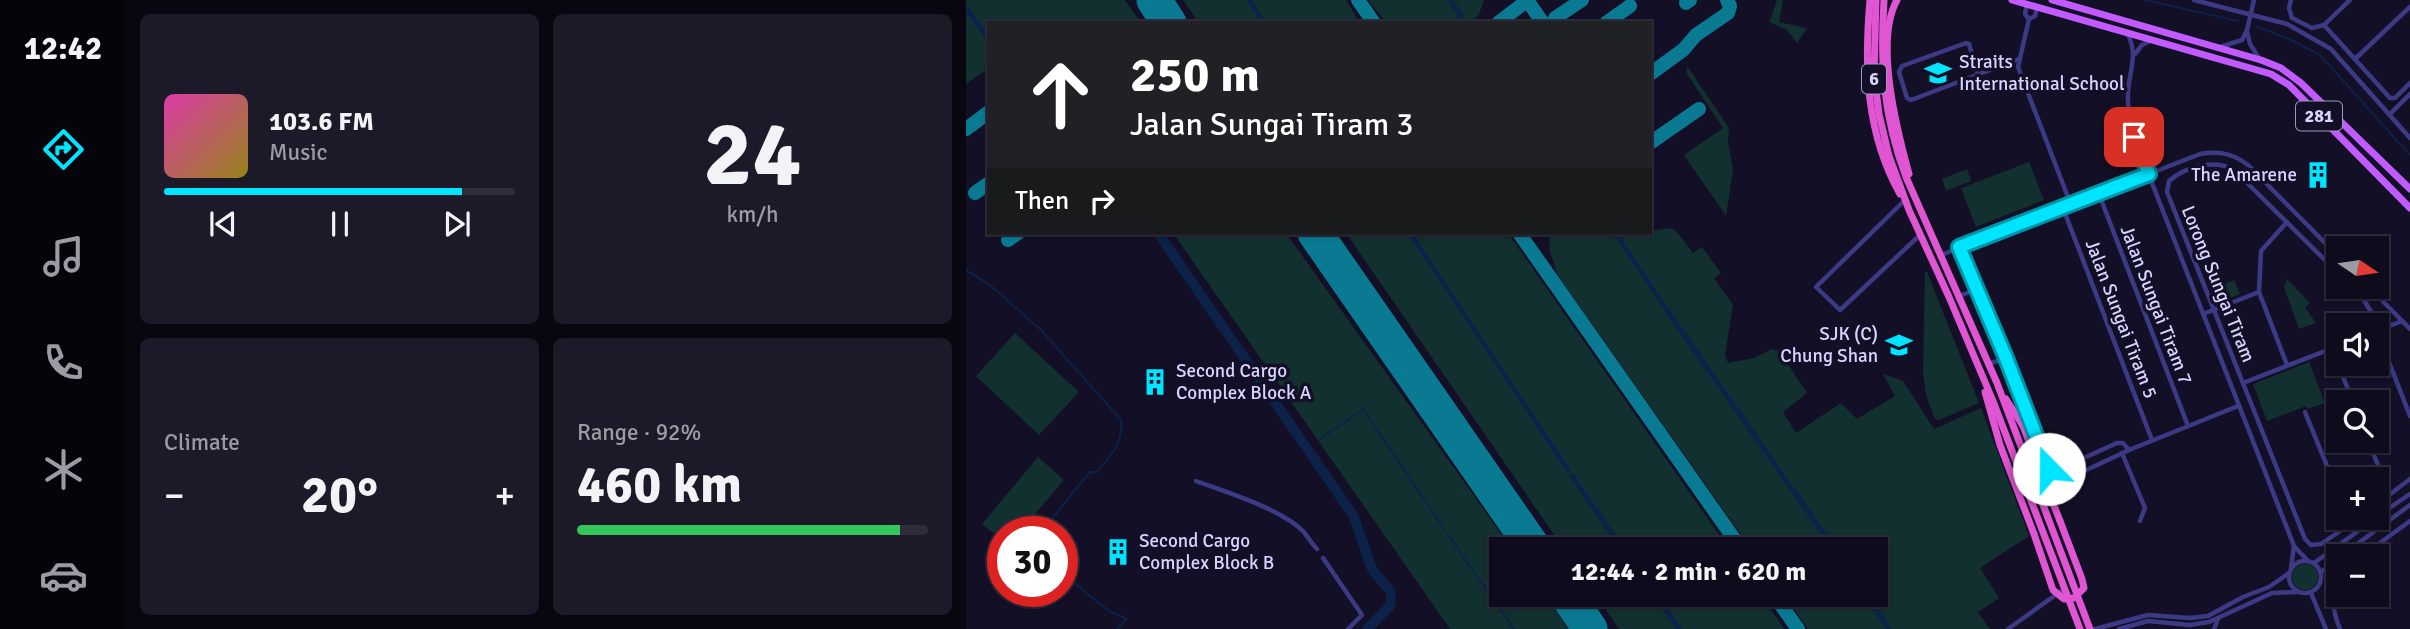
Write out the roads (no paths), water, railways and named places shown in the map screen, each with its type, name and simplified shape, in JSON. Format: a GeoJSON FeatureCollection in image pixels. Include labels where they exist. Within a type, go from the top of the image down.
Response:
{"type":"FeatureCollection","features":[{"type":"Feature","properties":{"kind":"highway"},"geometry":{"type":"LineString","coordinates":[[1868,0],[1867,78],[1874,128],[1889,174],[1909,210]]}},
{"type":"Feature","properties":{"kind":"highway","name":"6"},"geometry":{"type":"LineString","coordinates":[[1876,0],[1874,75],[1879,114],[1889,156],[1909,210],[1993,401],[2080,629]]}},
{"type":"Feature","properties":{"kind":"highway","name":"6"},"geometry":{"type":"LineString","coordinates":[[1884,0],[1882,74],[1893,143],[1997,383],[2090,629]]}},
{"type":"Feature","properties":{"kind":"highway"},"geometry":{"type":"LineString","coordinates":[[1897,0],[1890,19],[1890,90],[1896,126],[1916,198]]}},
{"type":"Feature","properties":{"kind":"highway"},"geometry":{"type":"LineString","coordinates":[[1980,376],[2000,445],[2056,594],[2064,599],[2074,598],[2084,588],[2082,579],[2023,426],[1997,383]]}},
{"type":"Feature","properties":{"kind":"main road","name":"281"},"geometry":{"type":"LineString","coordinates":[[2012,0],[2264,71],[2282,80],[2410,208]]}},
{"type":"Feature","properties":{"kind":"main road","name":"281"},"geometry":{"type":"LineString","coordinates":[[2054,0],[2281,68],[2301,83],[2410,189]]}},
{"type":"Feature","properties":{"kind":"street"},"geometry":{"type":"LineString","coordinates":[[2194,0],[2287,24],[2331,49],[2410,138]]}},
{"type":"Feature","properties":{"kind":"street"},"geometry":{"type":"LineString","coordinates":[[2216,48],[2242,40],[2254,0]]}},
{"type":"Feature","properties":{"kind":"street"},"geometry":{"type":"LineString","coordinates":[[2291,0],[2292,18],[2307,27],[2324,24],[2350,0]]}},
{"type":"Feature","properties":{"kind":"street"},"geometry":{"type":"LineString","coordinates":[[2028,4],[2025,14],[2029,19]]}},
{"type":"Feature","properties":{"kind":"street"},"geometry":{"type":"LineString","coordinates":[[2029,19],[2035,16],[2037,6]]}},
{"type":"Feature","properties":{"kind":"street"},"geometry":{"type":"LineString","coordinates":[[2355,59],[2410,7]]}},
{"type":"Feature","properties":{"kind":"street"},"geometry":{"type":"LineString","coordinates":[[2029,19],[2018,68],[2071,205]]}},
{"type":"Feature","properties":{"kind":"street"},"geometry":{"type":"LineString","coordinates":[[2324,24],[2392,99],[2410,83]]}},
{"type":"Feature","properties":{"kind":"street"},"geometry":{"type":"LineString","coordinates":[[2247,30],[2250,44],[2261,60]]}},
{"type":"Feature","properties":{"kind":"street"},"geometry":{"type":"LineString","coordinates":[[2126,33],[2132,42],[2134,55],[2128,108],[2134,137],[2294,546],[2321,572],[2321,582],[2311,593]]}},
{"type":"Feature","properties":{"kind":"street"},"geometry":{"type":"LineString","coordinates":[[2134,55],[2142,45],[2152,40]]}},
{"type":"Feature","properties":{"kind":"street"},"geometry":{"type":"LineString","coordinates":[[2331,49],[2338,41]]}},
{"type":"Feature","properties":{"kind":"street"},"geometry":{"type":"LineString","coordinates":[[1978,75],[1969,44],[1902,66],[1899,72],[1910,100],[1978,75],[2020,59]]}},
{"type":"Feature","properties":{"kind":"street"},"geometry":{"type":"LineString","coordinates":[[2390,114],[2410,94]]}},
{"type":"Feature","properties":{"kind":"street"},"geometry":{"type":"LineString","coordinates":[[1941,255],[2200,154],[2218,151],[2230,154],[2252,168],[2326,244]]}},
{"type":"Feature","properties":{"kind":"street","name":"Lorong Sungai Tiram"},"geometry":{"type":"LineString","coordinates":[[2326,261],[2239,173],[2227,166],[2207,164],[2169,181],[2167,192],[2307,542],[2316,546],[2338,530]]}},
{"type":"Feature","properties":{"kind":"street","name":"Jalan Sungai Tiram 7"},"geometry":{"type":"LineString","coordinates":[[2099,194],[2188,426]]}},
{"type":"Feature","properties":{"kind":"street"},"geometry":{"type":"LineString","coordinates":[[1904,201],[1816,287],[1840,310],[1920,235]]}},
{"type":"Feature","properties":{"kind":"street","name":"Jalan Sungai Tiram 5"},"geometry":{"type":"LineString","coordinates":[[2063,208],[2152,440]]}},
{"type":"Feature","properties":{"kind":"street"},"geometry":{"type":"LineString","coordinates":[[2287,222],[2260,251],[2259,292],[2287,365]]}},
{"type":"Feature","properties":{"kind":"street"},"geometry":{"type":"LineString","coordinates":[[1959,247],[2054,480],[2061,482],[2152,440],[2238,406]]}},
{"type":"Feature","properties":{"kind":"street"},"geometry":{"type":"LineString","coordinates":[[1960,296],[1976,289]]}},
{"type":"Feature","properties":{"kind":"street"},"geometry":{"type":"LineString","coordinates":[[2203,314],[2259,292]]}},
{"type":"Feature","properties":{"kind":"street"},"geometry":{"type":"LineString","coordinates":[[2381,299],[2410,329]]}},
{"type":"Feature","properties":{"kind":"street"},"geometry":{"type":"LineString","coordinates":[[2389,326],[2402,321]]}},
{"type":"Feature","properties":{"kind":"street"},"geometry":{"type":"LineString","coordinates":[[2243,383],[2326,350]]}},
{"type":"Feature","properties":{"kind":"street"},"geometry":{"type":"LineString","coordinates":[[1989,364],[2006,358]]}},
{"type":"Feature","properties":{"kind":"street"},"geometry":{"type":"LineString","coordinates":[[2389,362],[2410,416]]}},
{"type":"Feature","properties":{"kind":"street"},"geometry":{"type":"LineString","coordinates":[[2305,412],[2327,467]]}},
{"type":"Feature","properties":{"kind":"street"},"geometry":{"type":"LineString","coordinates":[[2049,469],[2075,462],[2118,443],[2124,444],[2129,450]]}},
{"type":"Feature","properties":{"kind":"street"},"geometry":{"type":"LineString","coordinates":[[2122,453],[2145,508],[2140,520]]}},
{"type":"Feature","properties":{"kind":"street"},"geometry":{"type":"LineString","coordinates":[[2373,453],[2390,494],[2410,479]]}},
{"type":"Feature","properties":{"kind":"street"},"geometry":{"type":"LineString","coordinates":[[1196,481],[1258,505],[1293,523],[1303,531],[1317,550]]}},
{"type":"Feature","properties":{"kind":"street"},"geometry":{"type":"LineString","coordinates":[[2271,488],[2282,482]]}},
{"type":"Feature","properties":{"kind":"street"},"geometry":{"type":"LineString","coordinates":[[2389,509],[2410,494]]}},
{"type":"Feature","properties":{"kind":"street"},"geometry":{"type":"LineString","coordinates":[[2358,544],[2410,505]]}},
{"type":"Feature","properties":{"kind":"street"},"geometry":{"type":"LineString","coordinates":[[2378,544],[2410,520]]}},
{"type":"Feature","properties":{"kind":"street"},"geometry":{"type":"LineString","coordinates":[[2095,629],[2148,615],[2190,618],[2208,616],[2243,597],[2269,587],[2298,562],[2311,562],[2358,530]]}},
{"type":"Feature","properties":{"kind":"street"},"geometry":{"type":"LineString","coordinates":[[2294,546],[2290,584],[2297,592]]}},
{"type":"Feature","properties":{"kind":"street"},"geometry":{"type":"LineString","coordinates":[[1322,558],[1362,615],[1348,629]]}},
{"type":"Feature","properties":{"kind":"street"},"geometry":{"type":"LineString","coordinates":[[2321,572],[2326,568]]}},
{"type":"Feature","properties":{"kind":"street"},"geometry":{"type":"LineString","coordinates":[[2008,629],[2064,589]]}},
{"type":"Feature","properties":{"kind":"street"},"geometry":{"type":"LineString","coordinates":[[2119,629],[2148,621],[2195,624],[2218,619],[2272,593],[2311,593]]}},
{"type":"Feature","properties":{"kind":"street"},"geometry":{"type":"LineString","coordinates":[[2311,593],[2326,629]]}},
{"type":"Feature","properties":{"kind":"street"},"geometry":{"type":"LineString","coordinates":[[2333,607],[2340,629]]}},
{"type":"Feature","properties":{"kind":"street"},"geometry":{"type":"LineString","coordinates":[[2214,629],[2218,619]]}},
{"type":"Feature","properties":{"kind":"street"},"geometry":{"type":"LineString","coordinates":[[2195,624],[2201,629]]}},
{"type":"Feature","properties":{"kind":"waterway"},"geometry":{"type":"LineString","coordinates":[[1249,0],[1263,21]]}},
{"type":"Feature","properties":{"kind":"waterway"},"geometry":{"type":"LineString","coordinates":[[1450,0],[1461,16]]}},
{"type":"Feature","properties":{"kind":"waterway"},"geometry":{"type":"LineString","coordinates":[[2145,0],[2238,21]]}},
{"type":"Feature","properties":{"kind":"waterway"},"geometry":{"type":"LineString","coordinates":[[966,8],[987,37]]}},
{"type":"Feature","properties":{"kind":"waterway"},"geometry":{"type":"LineString","coordinates":[[2256,26],[2320,55],[2410,155]]}},
{"type":"Feature","properties":{"kind":"waterway"},"geometry":{"type":"LineString","coordinates":[[1159,235],[1353,515],[1372,569],[1390,591],[1391,598],[1390,606],[1367,629]]}},
{"type":"Feature","properties":{"kind":"waterway"},"geometry":{"type":"LineString","coordinates":[[1411,235],[1568,470]]}},
{"type":"Feature","properties":{"kind":"waterway"},"geometry":{"type":"LineString","coordinates":[[1616,235],[1826,537]]}},
{"type":"Feature","properties":{"kind":"waterway"},"geometry":{"type":"LineString","coordinates":[[966,270],[991,286],[1041,330],[1121,420],[1120,435],[1112,454],[1097,472],[1090,472],[1054,516]]}},
{"type":"Feature","properties":{"kind":"waterway"},"geometry":{"type":"LineString","coordinates":[[1319,440],[1363,409],[1444,529]]}},
{"type":"Feature","properties":{"kind":"waterway"},"geometry":{"type":"LineString","coordinates":[[1572,476],[1614,537]]}},
{"type":"Feature","properties":{"kind":"waterway"},"geometry":{"type":"LineString","coordinates":[[1448,535],[1514,629]]}},
{"type":"Feature","properties":{"kind":"waterway"},"geometry":{"type":"LineString","coordinates":[[1078,586],[1109,611],[1127,619],[1117,629]]}},
{"type":"Feature","properties":{"kind":"waterway"},"geometry":{"type":"LineString","coordinates":[[1663,607],[1679,629]]}},
{"type":"Feature","properties":{"kind":"waterway"},"geometry":{"type":"LineString","coordinates":[[1874,607],[1889,629]]}},
{"type":"Feature","properties":{"kind":"place","name":"Straits International School"},"geometry":{"type":"Point","coordinates":[1938,73]}},
{"type":"Feature","properties":{"kind":"place","name":"The Amarene"},"geometry":{"type":"Point","coordinates":[2318,175]}},
{"type":"Feature","properties":{"kind":"place","name":"SJK (C) Chung Shan"},"geometry":{"type":"Point","coordinates":[1899,345]}},
{"type":"Feature","properties":{"kind":"place","name":"Second Cargo Complex Block A"},"geometry":{"type":"Point","coordinates":[1155,382]}},
{"type":"Feature","properties":{"kind":"place","name":"Second Cargo Complex Block B"},"geometry":{"type":"Point","coordinates":[1118,552]}}]}
